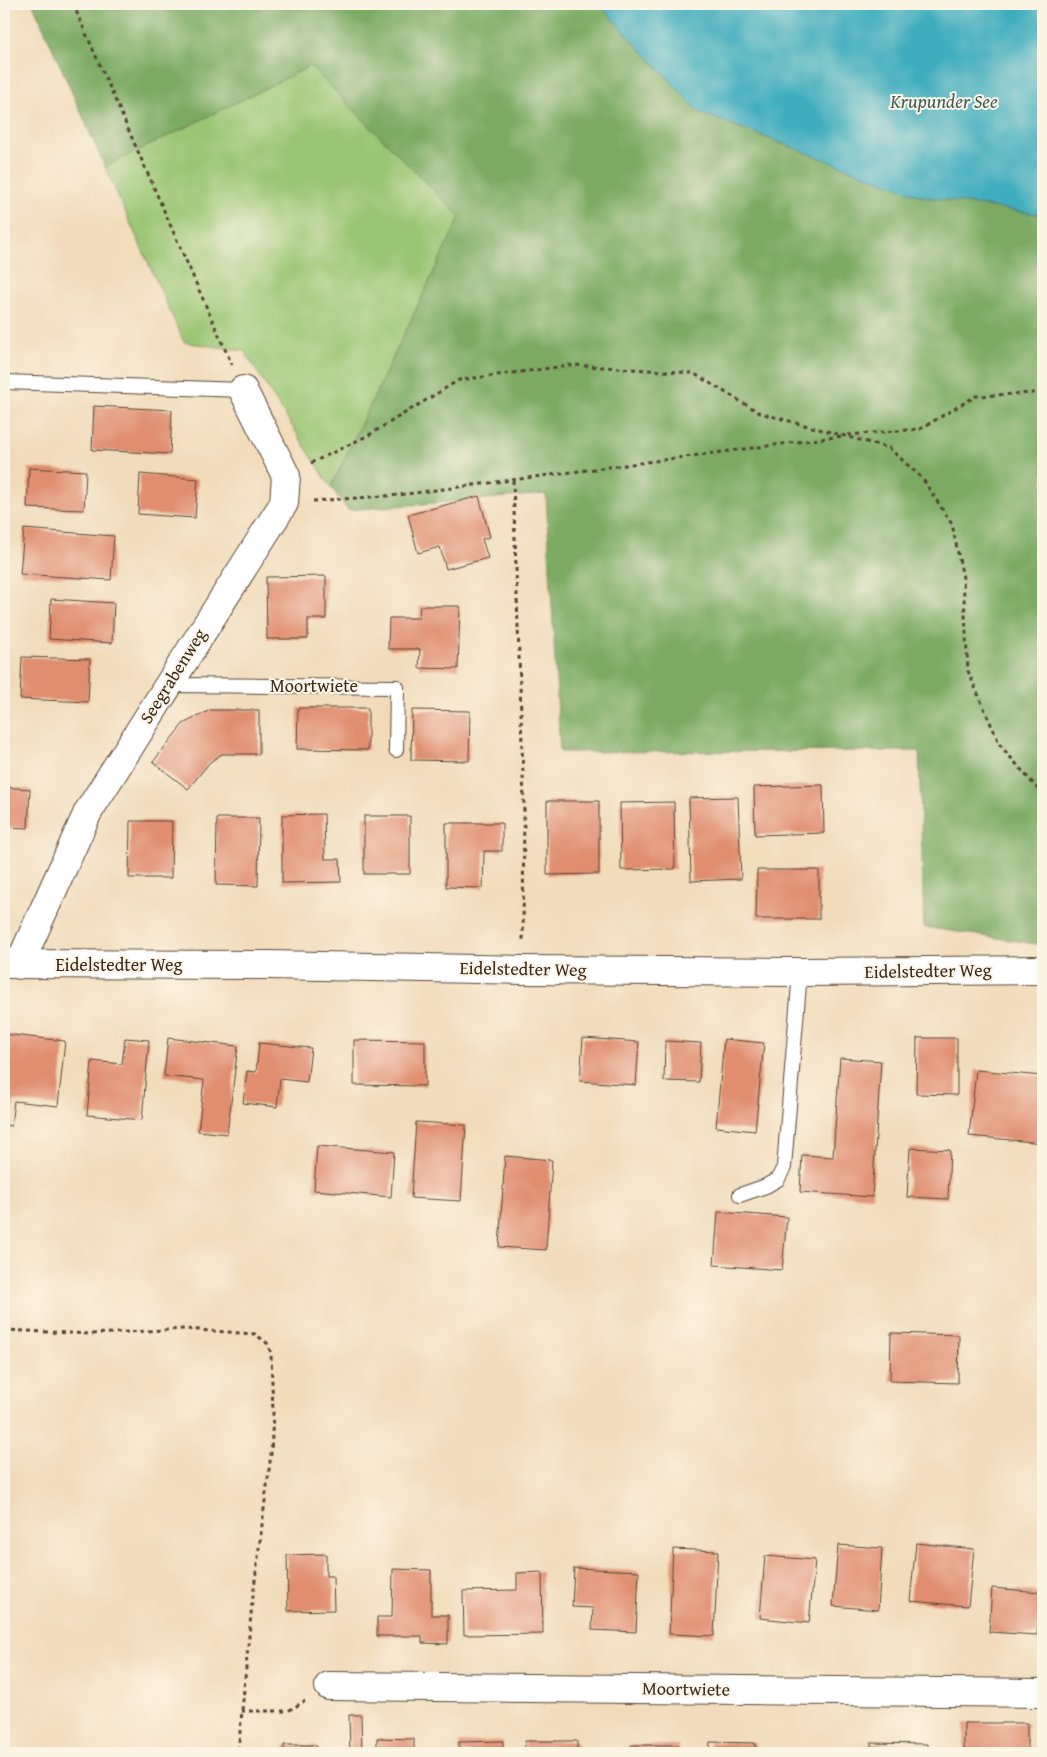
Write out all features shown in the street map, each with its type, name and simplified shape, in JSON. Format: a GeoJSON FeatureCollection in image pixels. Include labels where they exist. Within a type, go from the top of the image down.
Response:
{"type":"FeatureCollection","features":[{"type":"Feature","properties":{"kind":"street"},"geometry":{"type":"LineString","coordinates":[[242,390],[286,476]]}},
{"type":"Feature","properties":{"kind":"street","name":"Seegrabenweg"},"geometry":{"type":"LineString","coordinates":[[11,964],[88,812],[284,503],[286,476]]}},
{"type":"Feature","properties":{"kind":"street","name":"Eidelstedter Weg"},"geometry":{"type":"LineString","coordinates":[[11,964],[269,965],[523,970],[800,972],[1043,970]]}},
{"type":"Feature","properties":{"kind":"street","name":"Moortwiete"},"geometry":{"type":"LineString","coordinates":[[329,1686],[1043,1693]]}},
{"type":"Feature","properties":{"kind":"lane"},"geometry":{"type":"LineString","coordinates":[[4,382],[242,390]]}},
{"type":"Feature","properties":{"kind":"lane","name":"Moortwiete"},"geometry":{"type":"LineString","coordinates":[[168,685],[397,687],[396,750]]}},
{"type":"Feature","properties":{"kind":"lane"},"geometry":{"type":"LineString","coordinates":[[740,1195],[766,1186],[778,1179],[784,1167],[800,972]]}},
{"type":"Feature","properties":{"kind":"path"},"geometry":{"type":"LineString","coordinates":[[73,4],[242,390]]}},
{"type":"Feature","properties":{"kind":"path"},"geometry":{"type":"LineString","coordinates":[[286,476],[369,435],[459,380],[574,365],[693,373],[760,413],[889,448],[922,478],[952,524],[963,578],[968,671],[1000,745],[1043,795]]}},
{"type":"Feature","properties":{"kind":"path"},"geometry":{"type":"LineString","coordinates":[[284,503],[399,495],[846,435],[920,429],[976,396],[1034,392],[1043,395]]}},
{"type":"Feature","properties":{"kind":"path"},"geometry":{"type":"LineString","coordinates":[[513,480],[524,802],[523,970]]}},
{"type":"Feature","properties":{"kind":"path"},"geometry":{"type":"LineString","coordinates":[[4,1330],[92,1334],[184,1329],[255,1334],[267,1343],[271,1353],[273,1413],[271,1454],[252,1604],[238,1753]]}},
{"type":"Feature","properties":{"kind":"path"},"geometry":{"type":"LineString","coordinates":[[241,1712],[288,1711],[329,1686]]}},
{"type":"Feature","properties":{"kind":"green space"},"geometry":{"type":"Polygon","coordinates":[[[33,4],[599,4],[699,112],[921,196],[1043,215],[1043,945],[924,927],[919,751],[560,752],[546,494],[348,510],[331,487],[460,217],[310,66],[105,167],[33,4]]]}},
{"type":"Feature","properties":{"kind":"green space"},"geometry":{"type":"Polygon","coordinates":[[[310,66],[461,217],[331,487],[244,351],[184,342],[105,167],[310,66]]]}},
{"type":"Feature","properties":{"kind":"water","name":"Krupunder See"},"geometry":{"type":"Polygon","coordinates":[[[599,4],[1043,4],[1043,215],[921,196],[699,112],[599,4]]]}},
{"type":"Feature","properties":{"kind":"building"},"geometry":{"type":"Polygon","coordinates":[[[94,406],[172,410],[170,454],[92,450],[94,406]]]}},
{"type":"Feature","properties":{"kind":"building"},"geometry":{"type":"Polygon","coordinates":[[[29,468],[86,471],[84,510],[27,508],[29,468]]]}},
{"type":"Feature","properties":{"kind":"building"},"geometry":{"type":"Polygon","coordinates":[[[140,474],[198,479],[195,518],[138,514],[140,474]]]}},
{"type":"Feature","properties":{"kind":"building"},"geometry":{"type":"Polygon","coordinates":[[[479,496],[490,537],[482,539],[488,558],[446,569],[440,547],[418,553],[408,515],[479,496]]]}},
{"type":"Feature","properties":{"kind":"building"},"geometry":{"type":"Polygon","coordinates":[[[24,529],[114,536],[111,580],[20,574],[24,529]]]}},
{"type":"Feature","properties":{"kind":"building"},"geometry":{"type":"Polygon","coordinates":[[[326,576],[326,619],[308,619],[308,639],[267,639],[266,577],[326,576]]]}},
{"type":"Feature","properties":{"kind":"building"},"geometry":{"type":"Polygon","coordinates":[[[51,599],[114,603],[112,643],[49,639],[51,599]]]}},
{"type":"Feature","properties":{"kind":"building"},"geometry":{"type":"Polygon","coordinates":[[[420,606],[460,606],[458,669],[419,668],[420,649],[388,649],[389,618],[419,618],[420,606]]]}},
{"type":"Feature","properties":{"kind":"building"},"geometry":{"type":"Polygon","coordinates":[[[22,657],[90,659],[88,702],[20,699],[22,657]]]}},
{"type":"Feature","properties":{"kind":"building"},"geometry":{"type":"Polygon","coordinates":[[[298,708],[368,708],[368,750],[297,749],[298,708]]]}},
{"type":"Feature","properties":{"kind":"building"},"geometry":{"type":"Polygon","coordinates":[[[210,710],[259,710],[259,754],[222,754],[210,762],[188,789],[153,762],[183,724],[210,710]]]}},
{"type":"Feature","properties":{"kind":"building"},"geometry":{"type":"Polygon","coordinates":[[[412,710],[470,711],[469,761],[411,760],[412,710]]]}},
{"type":"Feature","properties":{"kind":"building"},"geometry":{"type":"Polygon","coordinates":[[[823,785],[824,833],[755,835],[754,787],[823,785]]]}},
{"type":"Feature","properties":{"kind":"building"},"geometry":{"type":"Polygon","coordinates":[[[4,787],[30,789],[28,828],[4,827],[4,787]]]}},
{"type":"Feature","properties":{"kind":"building"},"geometry":{"type":"Polygon","coordinates":[[[738,797],[741,879],[691,881],[689,798],[738,797]]]}},
{"type":"Feature","properties":{"kind":"building"},"geometry":{"type":"Polygon","coordinates":[[[547,801],[599,801],[599,874],[547,875],[547,801]]]}},
{"type":"Feature","properties":{"kind":"building"},"geometry":{"type":"Polygon","coordinates":[[[674,802],[675,869],[621,870],[620,803],[674,802]]]}},
{"type":"Feature","properties":{"kind":"building"},"geometry":{"type":"Polygon","coordinates":[[[324,814],[325,859],[340,859],[341,882],[282,883],[282,815],[324,814]]]}},
{"type":"Feature","properties":{"kind":"building"},"geometry":{"type":"Polygon","coordinates":[[[364,816],[410,816],[410,874],[364,874],[364,816]]]}},
{"type":"Feature","properties":{"kind":"building"},"geometry":{"type":"Polygon","coordinates":[[[217,818],[259,818],[258,886],[216,885],[217,818]]]}},
{"type":"Feature","properties":{"kind":"building"},"geometry":{"type":"Polygon","coordinates":[[[130,821],[172,821],[171,878],[129,878],[130,821]]]}},
{"type":"Feature","properties":{"kind":"building"},"geometry":{"type":"Polygon","coordinates":[[[446,823],[502,823],[502,851],[484,851],[483,888],[446,887],[446,823]]]}},
{"type":"Feature","properties":{"kind":"building"},"geometry":{"type":"Polygon","coordinates":[[[757,870],[819,870],[819,919],[756,919],[757,870]]]}},
{"type":"Feature","properties":{"kind":"building"},"geometry":{"type":"Polygon","coordinates":[[[4,1034],[65,1041],[58,1106],[14,1101],[11,1126],[4,1125],[4,1034]]]}},
{"type":"Feature","properties":{"kind":"building"},"geometry":{"type":"Polygon","coordinates":[[[125,1038],[149,1040],[142,1120],[87,1115],[92,1061],[122,1064],[125,1038]]]}},
{"type":"Feature","properties":{"kind":"building"},"geometry":{"type":"Polygon","coordinates":[[[168,1038],[238,1046],[227,1134],[198,1131],[204,1080],[164,1076],[168,1038]]]}},
{"type":"Feature","properties":{"kind":"building"},"geometry":{"type":"Polygon","coordinates":[[[583,1038],[639,1042],[636,1085],[580,1081],[583,1038]]]}},
{"type":"Feature","properties":{"kind":"building"},"geometry":{"type":"Polygon","coordinates":[[[917,1038],[957,1038],[957,1095],[916,1094],[917,1038]]]}},
{"type":"Feature","properties":{"kind":"building"},"geometry":{"type":"Polygon","coordinates":[[[724,1039],[764,1043],[755,1131],[716,1127],[724,1039]]]}},
{"type":"Feature","properties":{"kind":"building"},"geometry":{"type":"Polygon","coordinates":[[[354,1040],[425,1041],[425,1086],[354,1085],[354,1040]]]}},
{"type":"Feature","properties":{"kind":"building"},"geometry":{"type":"Polygon","coordinates":[[[665,1041],[701,1043],[699,1082],[664,1081],[665,1041]]]}},
{"type":"Feature","properties":{"kind":"building"},"geometry":{"type":"Polygon","coordinates":[[[259,1043],[311,1048],[307,1082],[280,1079],[277,1107],[243,1103],[247,1071],[256,1072],[259,1043]]]}},
{"type":"Feature","properties":{"kind":"building"},"geometry":{"type":"Polygon","coordinates":[[[840,1058],[881,1061],[872,1197],[800,1192],[802,1155],[833,1157],[840,1058]]]}},
{"type":"Feature","properties":{"kind":"building"},"geometry":{"type":"Polygon","coordinates":[[[976,1070],[1043,1076],[1043,1143],[969,1136],[976,1070]]]}},
{"type":"Feature","properties":{"kind":"building"},"geometry":{"type":"Polygon","coordinates":[[[416,1122],[466,1125],[461,1201],[411,1198],[416,1122]]]}},
{"type":"Feature","properties":{"kind":"building"},"geometry":{"type":"Polygon","coordinates":[[[317,1146],[394,1152],[391,1197],[314,1190],[317,1146]]]}},
{"type":"Feature","properties":{"kind":"building"},"geometry":{"type":"Polygon","coordinates":[[[910,1148],[950,1150],[948,1199],[907,1197],[910,1148]]]}},
{"type":"Feature","properties":{"kind":"building"},"geometry":{"type":"Polygon","coordinates":[[[505,1156],[552,1160],[546,1250],[499,1247],[505,1156]]]}},
{"type":"Feature","properties":{"kind":"building"},"geometry":{"type":"Polygon","coordinates":[[[718,1212],[787,1217],[782,1270],[714,1265],[718,1212]]]}},
{"type":"Feature","properties":{"kind":"building"},"geometry":{"type":"Polygon","coordinates":[[[891,1333],[959,1335],[958,1383],[890,1381],[891,1333]]]}},
{"type":"Feature","properties":{"kind":"building"},"geometry":{"type":"Polygon","coordinates":[[[916,1543],[974,1549],[968,1606],[910,1601],[916,1543]]]}},
{"type":"Feature","properties":{"kind":"building"},"geometry":{"type":"Polygon","coordinates":[[[838,1545],[882,1548],[878,1610],[833,1606],[838,1545]]]}},
{"type":"Feature","properties":{"kind":"building"},"geometry":{"type":"Polygon","coordinates":[[[673,1549],[718,1551],[714,1636],[669,1634],[673,1549]]]}},
{"type":"Feature","properties":{"kind":"building"},"geometry":{"type":"Polygon","coordinates":[[[326,1554],[326,1576],[333,1576],[334,1610],[288,1611],[287,1555],[326,1554]]]}},
{"type":"Feature","properties":{"kind":"building"},"geometry":{"type":"Polygon","coordinates":[[[765,1556],[815,1560],[809,1623],[760,1618],[765,1556]]]}},
{"type":"Feature","properties":{"kind":"building"},"geometry":{"type":"Polygon","coordinates":[[[574,1568],[639,1571],[636,1632],[592,1630],[593,1608],[572,1607],[574,1568]]]}},
{"type":"Feature","properties":{"kind":"building"},"geometry":{"type":"Polygon","coordinates":[[[393,1569],[431,1570],[431,1615],[448,1615],[448,1644],[422,1643],[422,1636],[377,1636],[377,1617],[392,1617],[393,1569]]]}},
{"type":"Feature","properties":{"kind":"building"},"geometry":{"type":"Polygon","coordinates":[[[542,1572],[543,1634],[464,1635],[463,1591],[517,1590],[517,1573],[542,1572]]]}},
{"type":"Feature","properties":{"kind":"building"},"geometry":{"type":"Polygon","coordinates":[[[992,1588],[1040,1592],[1037,1635],[989,1632],[992,1588]]]}},
{"type":"Feature","properties":{"kind":"building"},"geometry":{"type":"Polygon","coordinates":[[[349,1715],[361,1715],[362,1753],[350,1753],[349,1715]]]}},
{"type":"Feature","properties":{"kind":"building"},"geometry":{"type":"Polygon","coordinates":[[[964,1723],[1027,1723],[1027,1753],[964,1753],[964,1723]]]}},
{"type":"Feature","properties":{"kind":"building"},"geometry":{"type":"Polygon","coordinates":[[[377,1738],[414,1739],[414,1753],[377,1753],[377,1738]]]}},
{"type":"Feature","properties":{"kind":"building"},"geometry":{"type":"Polygon","coordinates":[[[503,1741],[503,1753],[459,1753],[459,1742],[503,1741]]]}},
{"type":"Feature","properties":{"kind":"building"},"geometry":{"type":"Polygon","coordinates":[[[525,1741],[577,1741],[577,1753],[525,1753],[525,1741]]]}},
{"type":"Feature","properties":{"kind":"building"},"geometry":{"type":"Polygon","coordinates":[[[710,1742],[755,1743],[755,1753],[709,1753],[710,1742]]]}},
{"type":"Feature","properties":{"kind":"building"},"geometry":{"type":"Polygon","coordinates":[[[871,1743],[927,1744],[927,1753],[871,1753],[871,1743]]]}},
{"type":"Feature","properties":{"kind":"building"},"geometry":{"type":"Polygon","coordinates":[[[284,1745],[316,1745],[316,1753],[284,1753],[284,1745]]]}},
{"type":"Feature","properties":{"kind":"building"},"geometry":{"type":"Polygon","coordinates":[[[631,1745],[679,1745],[679,1753],[631,1753],[631,1745]]]}}]}
